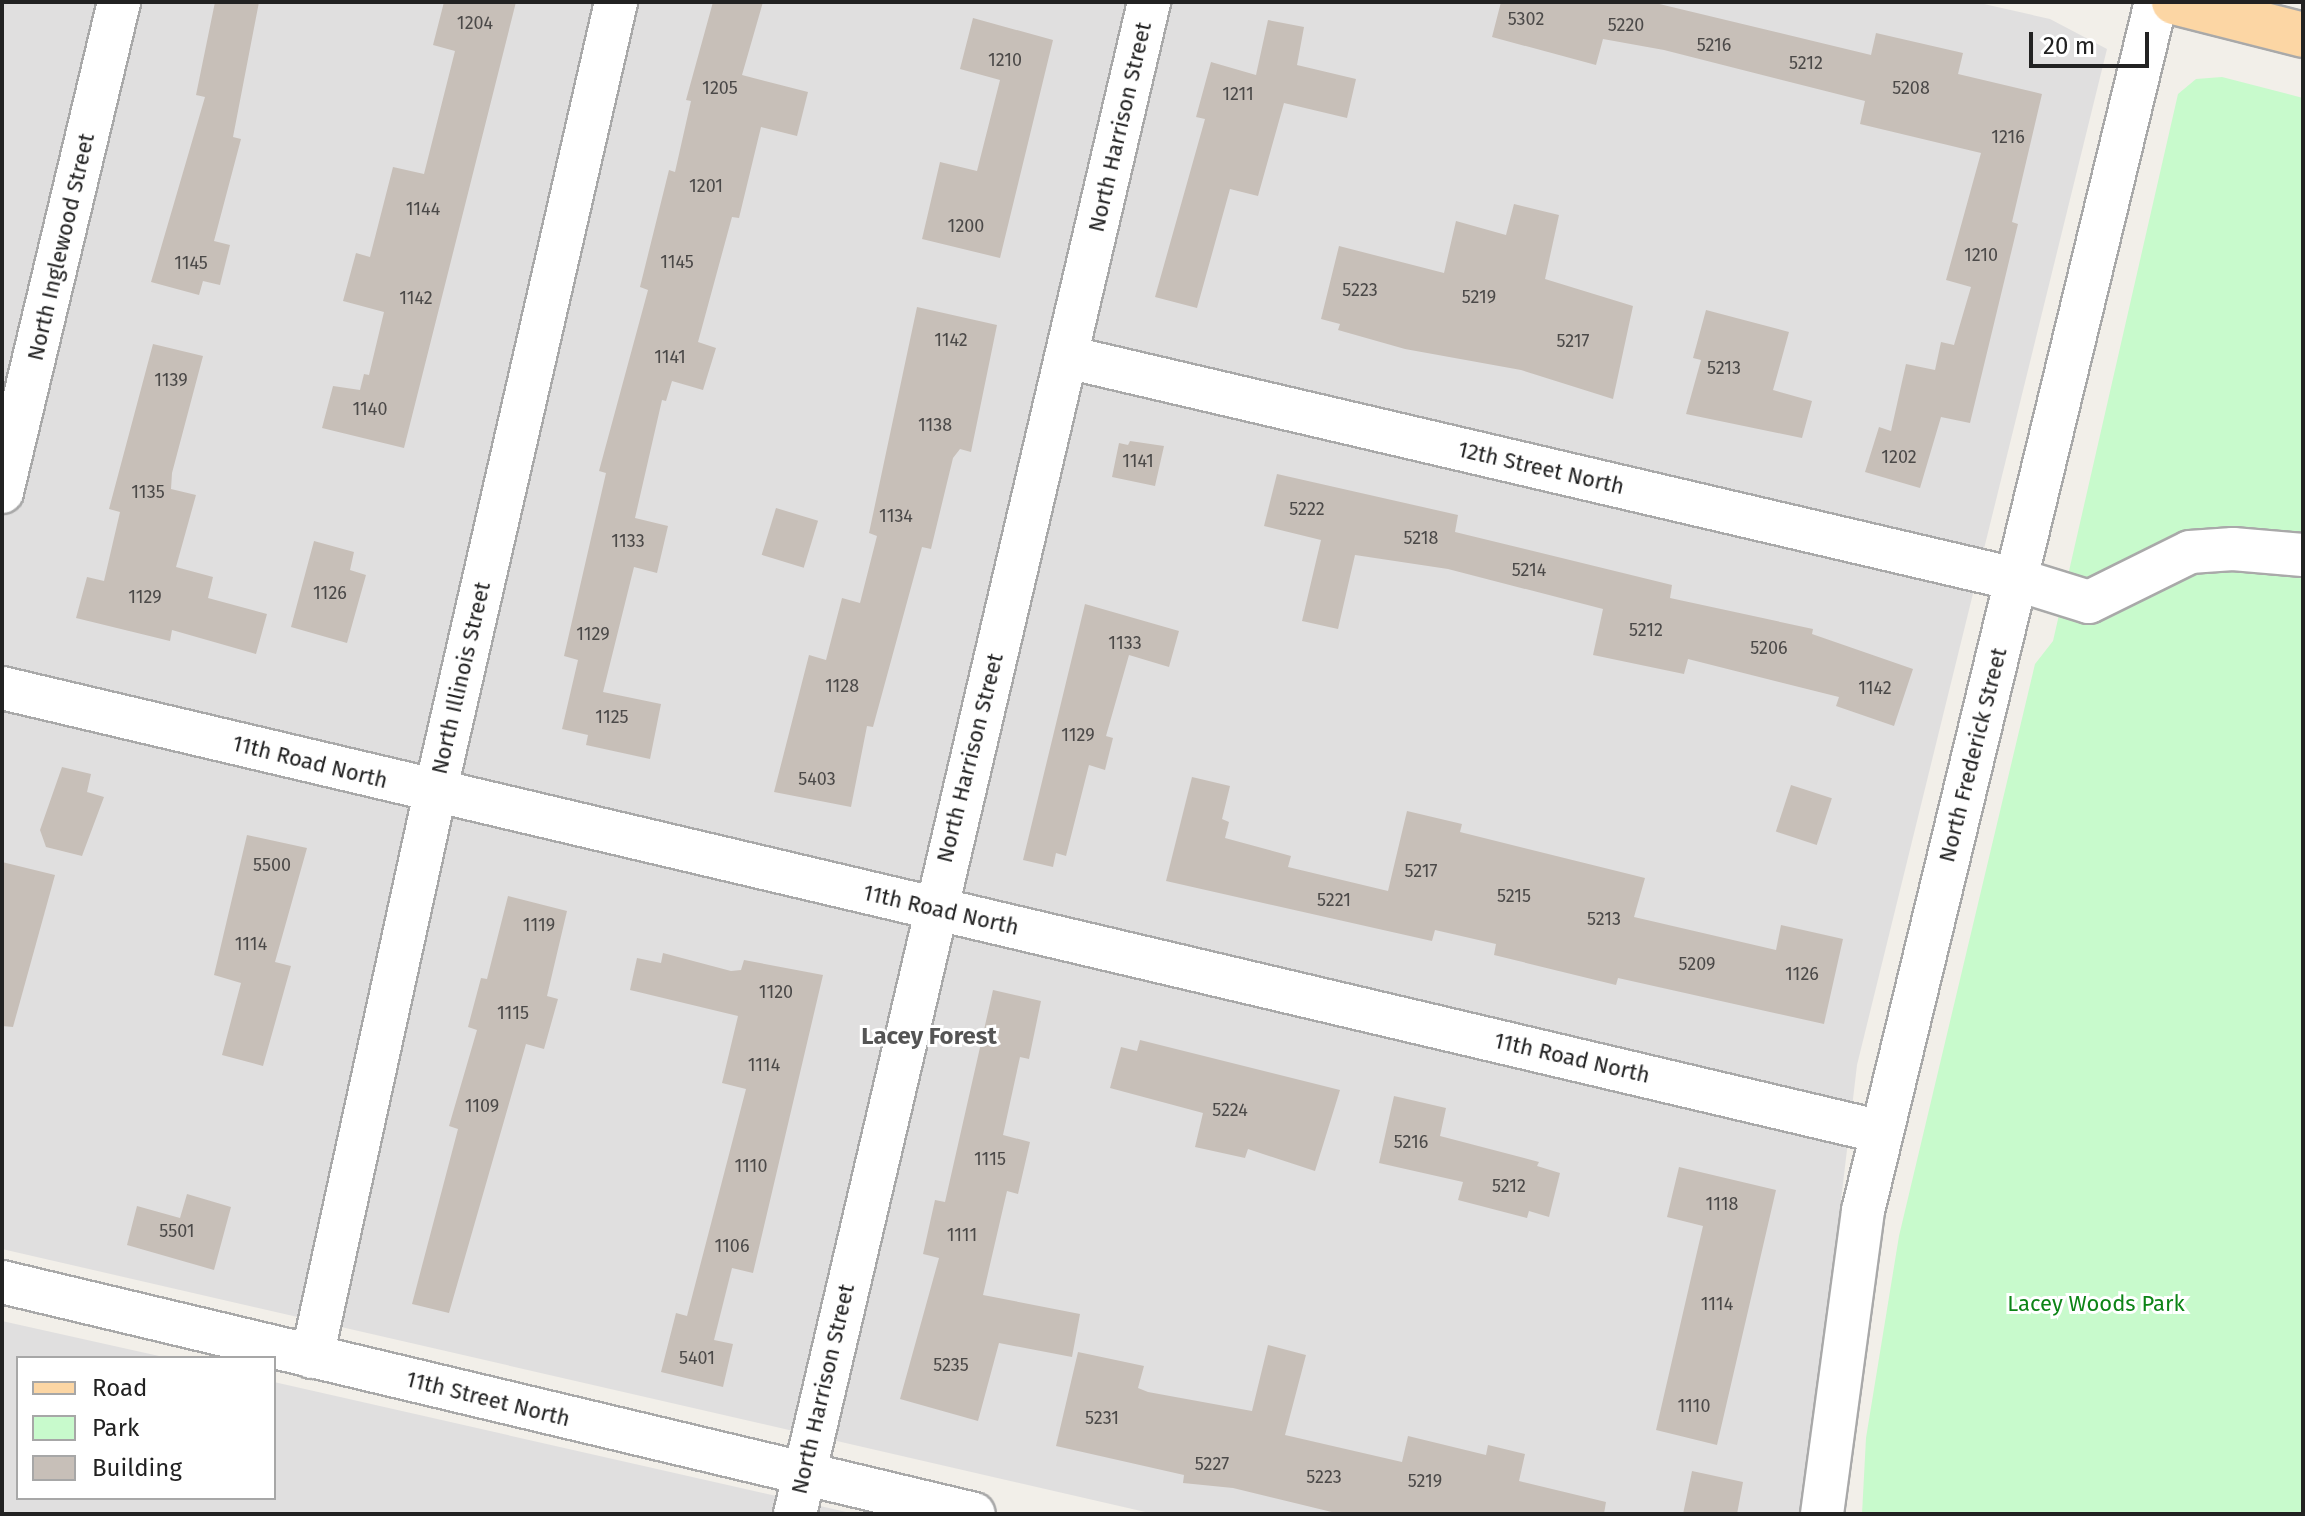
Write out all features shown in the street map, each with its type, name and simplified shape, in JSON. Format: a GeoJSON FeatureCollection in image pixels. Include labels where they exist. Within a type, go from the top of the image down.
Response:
{"type":"FeatureCollection","features":[{"type":"Feature","properties":{"kind":"main road"},"geometry":{"type":"LineString","coordinates":[[2174,2],[2303,35]]}},
{"type":"Feature","properties":{"kind":"street","name":"North Inglewood Street"},"geometry":{"type":"LineString","coordinates":[[2,492],[119,2]]}},
{"type":"Feature","properties":{"kind":"street","name":"North Illinois Street"},"geometry":{"type":"LineString","coordinates":[[312,1357],[435,793],[616,2]]}},
{"type":"Feature","properties":{"kind":"street","name":"North Harrison Street"},"geometry":{"type":"LineString","coordinates":[[799,1495],[934,908],[1149,2]]}},
{"type":"Feature","properties":{"kind":"street","name":"North Frederick Street"},"geometry":{"type":"LineString","coordinates":[[1822,1514],[1842,1337],[1881,1132],[2156,2]]}},
{"type":"Feature","properties":{"kind":"street","name":"12th Street North"},"geometry":{"type":"LineString","coordinates":[[1067,357],[2015,579],[2089,602],[2190,552],[2233,549],[2303,555]]}},
{"type":"Feature","properties":{"kind":"street","name":"11th Road North"},"geometry":{"type":"LineString","coordinates":[[2,688],[435,793],[1881,1132]]}},
{"type":"Feature","properties":{"kind":"street","name":"11th Street North"},"geometry":{"type":"LineString","coordinates":[[2,1282],[312,1357],[799,1495],[974,1514]]}},
{"type":"Feature","properties":{"kind":"shaded area"},"geometry":{"type":"Polygon","coordinates":[[[2,2],[1975,2],[2050,19],[2107,49],[1857,1065],[1804,1514],[1154,1514],[2,1249],[2,2]]]}},
{"type":"Feature","properties":{"kind":"shaded area"},"geometry":{"type":"Polygon","coordinates":[[[2,1321],[159,1356],[16,1356],[16,1500],[276,1500],[276,1382],[855,1514],[2,1514],[2,1321]]]}},
{"type":"Feature","properties":{"kind":"green space","name":"Lacey Woods Park"},"geometry":{"type":"Polygon","coordinates":[[[2222,77],[2303,98],[2303,1514],[1862,1514],[1866,1438],[1899,1236],[2035,664],[2053,641],[2178,94],[2196,79],[2222,77]]]}},
{"type":"Feature","properties":{"kind":"building"},"geometry":{"type":"Polygon","coordinates":[[[215,2],[259,2],[233,137],[241,139],[214,241],[230,245],[220,285],[203,281],[199,295],[151,282],[205,97],[196,95],[215,2]]]}},
{"type":"Feature","properties":{"kind":"building"},"geometry":{"type":"Polygon","coordinates":[[[444,2],[516,2],[404,448],[322,428],[333,386],[360,390],[364,374],[369,375],[384,312],[343,301],[356,253],[370,257],[393,167],[424,174],[455,51],[433,45],[444,2]]]}},
{"type":"Feature","properties":{"kind":"building"},"geometry":{"type":"Polygon","coordinates":[[[713,2],[763,2],[742,75],[808,92],[797,136],[761,127],[739,218],[732,217],[698,342],[716,348],[703,390],[672,381],[666,401],[662,400],[635,518],[668,526],[657,573],[634,567],[603,692],[661,704],[650,759],[586,745],[588,735],[562,729],[578,660],[564,656],[606,473],[599,471],[648,290],[640,287],[669,170],[675,172],[691,101],[686,100],[713,2]]]}},
{"type":"Feature","properties":{"kind":"building"},"geometry":{"type":"Polygon","coordinates":[[[1501,2],[1651,2],[1871,55],[1876,33],[1963,53],[1958,74],[2042,94],[2012,222],[2018,224],[1970,423],[1941,417],[1920,488],[1865,472],[1879,427],[1891,431],[1906,364],[1935,370],[1941,342],[1954,345],[1971,287],[1946,280],[1981,153],[1860,124],[1865,101],[1664,50],[1603,39],[1596,65],[1492,37],[1501,2]]]}},
{"type":"Feature","properties":{"kind":"building"},"geometry":{"type":"Polygon","coordinates":[[[973,18],[1053,40],[1000,258],[922,239],[940,162],[977,171],[1000,80],[960,69],[973,18]]]}},
{"type":"Feature","properties":{"kind":"building"},"geometry":{"type":"Polygon","coordinates":[[[1268,20],[1304,27],[1297,65],[1356,79],[1347,118],[1284,103],[1258,196],[1230,189],[1197,308],[1155,297],[1205,119],[1196,117],[1211,62],[1256,75],[1268,20]]]}},
{"type":"Feature","properties":{"kind":"building"},"geometry":{"type":"Polygon","coordinates":[[[1514,204],[1559,215],[1545,279],[1633,306],[1613,399],[1521,370],[1405,349],[1338,330],[1340,324],[1321,319],[1339,246],[1444,273],[1456,221],[1506,235],[1514,204]]]}},
{"type":"Feature","properties":{"kind":"building"},"geometry":{"type":"Polygon","coordinates":[[[917,307],[997,325],[971,452],[960,449],[953,458],[931,549],[922,547],[873,727],[867,726],[851,807],[774,792],[809,655],[826,660],[842,598],[860,603],[877,536],[869,533],[917,307]]]}},
{"type":"Feature","properties":{"kind":"building"},"geometry":{"type":"Polygon","coordinates":[[[1706,310],[1789,332],[1773,390],[1812,401],[1802,438],[1686,414],[1701,360],[1693,358],[1706,310]]]}},
{"type":"Feature","properties":{"kind":"building"},"geometry":{"type":"Polygon","coordinates":[[[153,344],[203,356],[172,473],[171,489],[196,495],[176,567],[213,577],[208,598],[267,614],[256,654],[172,630],[170,641],[76,618],[87,577],[104,581],[120,512],[109,509],[153,344]]]}},
{"type":"Feature","properties":{"kind":"building"},"geometry":{"type":"Polygon","coordinates":[[[1130,441],[1164,446],[1155,486],[1112,477],[1119,443],[1128,445],[1130,441]]]}},
{"type":"Feature","properties":{"kind":"building"},"geometry":{"type":"Polygon","coordinates":[[[1277,474],[1458,515],[1455,532],[1672,585],[1670,598],[1813,629],[1812,634],[1913,669],[1894,726],[1836,706],[1839,697],[1688,659],[1684,674],[1593,655],[1603,609],[1448,569],[1355,555],[1338,629],[1302,621],[1321,540],[1264,526],[1277,474]]]}},
{"type":"Feature","properties":{"kind":"building"},"geometry":{"type":"Polygon","coordinates":[[[776,508],[818,521],[804,568],[762,555],[776,508]]]}},
{"type":"Feature","properties":{"kind":"building"},"geometry":{"type":"Polygon","coordinates":[[[314,541],[354,552],[350,570],[366,575],[347,643],[291,627],[314,541]]]}},
{"type":"Feature","properties":{"kind":"building"},"geometry":{"type":"Polygon","coordinates":[[[1085,604],[1179,631],[1169,667],[1129,655],[1106,736],[1113,738],[1105,770],[1089,765],[1066,856],[1056,853],[1053,867],[1023,860],[1085,604]]]}},
{"type":"Feature","properties":{"kind":"building"},"geometry":{"type":"Polygon","coordinates":[[[62,767],[91,774],[87,792],[104,797],[82,856],[46,847],[40,830],[62,767]]]}},
{"type":"Feature","properties":{"kind":"building"},"geometry":{"type":"Polygon","coordinates":[[[1192,777],[1230,786],[1222,819],[1229,822],[1225,838],[1291,856],[1288,867],[1388,891],[1407,811],[1462,824],[1460,832],[1645,878],[1634,917],[1776,950],[1781,925],[1843,939],[1824,1024],[1618,978],[1616,985],[1494,955],[1496,944],[1435,930],[1432,941],[1166,881],[1192,777]]]}},
{"type":"Feature","properties":{"kind":"building"},"geometry":{"type":"Polygon","coordinates":[[[1791,785],[1832,798],[1817,845],[1776,832],[1791,785]]]}},
{"type":"Feature","properties":{"kind":"building"},"geometry":{"type":"Polygon","coordinates":[[[247,835],[307,848],[275,962],[291,966],[263,1066],[222,1055],[241,983],[214,975],[247,835]]]}},
{"type":"Feature","properties":{"kind":"building"},"geometry":{"type":"Polygon","coordinates":[[[2,862],[55,875],[13,1027],[2,1026],[2,862]]]}},
{"type":"Feature","properties":{"kind":"building"},"geometry":{"type":"Polygon","coordinates":[[[508,896],[567,911],[547,996],[558,999],[544,1049],[526,1044],[449,1313],[412,1304],[458,1129],[449,1126],[477,1030],[468,1027],[481,978],[487,979],[508,896]]]}},
{"type":"Feature","properties":{"kind":"building"},"geometry":{"type":"Polygon","coordinates":[[[663,953],[731,971],[741,970],[744,960],[823,975],[753,1273],[732,1268],[714,1340],[733,1344],[723,1387],[661,1372],[676,1313],[687,1316],[746,1089],[722,1083],[738,1016],[630,990],[637,958],[661,963],[663,953]]]}},
{"type":"Feature","properties":{"kind":"building"},"geometry":{"type":"Polygon","coordinates":[[[993,990],[1041,1001],[1029,1059],[1020,1057],[1003,1135],[1030,1142],[1018,1194],[1007,1191],[983,1295],[1080,1314],[1072,1357],[999,1343],[978,1421],[900,1399],[939,1258],[923,1254],[935,1200],[945,1202],[993,990]]]}},
{"type":"Feature","properties":{"kind":"building"},"geometry":{"type":"Polygon","coordinates":[[[1140,1040],[1340,1090],[1315,1171],[1248,1149],[1245,1158],[1195,1147],[1203,1113],[1110,1088],[1121,1047],[1137,1051],[1140,1040]]]}},
{"type":"Feature","properties":{"kind":"building"},"geometry":{"type":"Polygon","coordinates":[[[1394,1096],[1446,1108],[1440,1136],[1539,1162],[1537,1166],[1560,1173],[1549,1217],[1529,1211],[1527,1218],[1458,1200],[1463,1182],[1379,1163],[1394,1096]]]}},
{"type":"Feature","properties":{"kind":"building"},"geometry":{"type":"Polygon","coordinates":[[[1679,1167],[1776,1190],[1717,1445],[1656,1430],[1703,1226],[1667,1217],[1679,1167]]]}},
{"type":"Feature","properties":{"kind":"building"},"geometry":{"type":"Polygon","coordinates":[[[187,1194],[231,1207],[214,1270],[127,1245],[137,1206],[180,1218],[187,1194]]]}},
{"type":"Feature","properties":{"kind":"building"},"geometry":{"type":"Polygon","coordinates":[[[1268,1345],[1306,1355],[1285,1435],[1402,1462],[1408,1436],[1486,1455],[1488,1445],[1525,1454],[1519,1481],[1606,1502],[1604,1514],[1340,1514],[1233,1488],[1183,1483],[1184,1475],[1056,1446],[1078,1352],[1144,1366],[1138,1388],[1148,1392],[1252,1411],[1268,1345]]]}},
{"type":"Feature","properties":{"kind":"building"},"geometry":{"type":"Polygon","coordinates":[[[1692,1471],[1743,1482],[1737,1514],[1683,1514],[1692,1471]]]}},
{"type":"Feature","properties":{"kind":"district","name":"Lacey Forest"},"geometry":{"type":"Point","coordinates":[929,1037]}}]}
